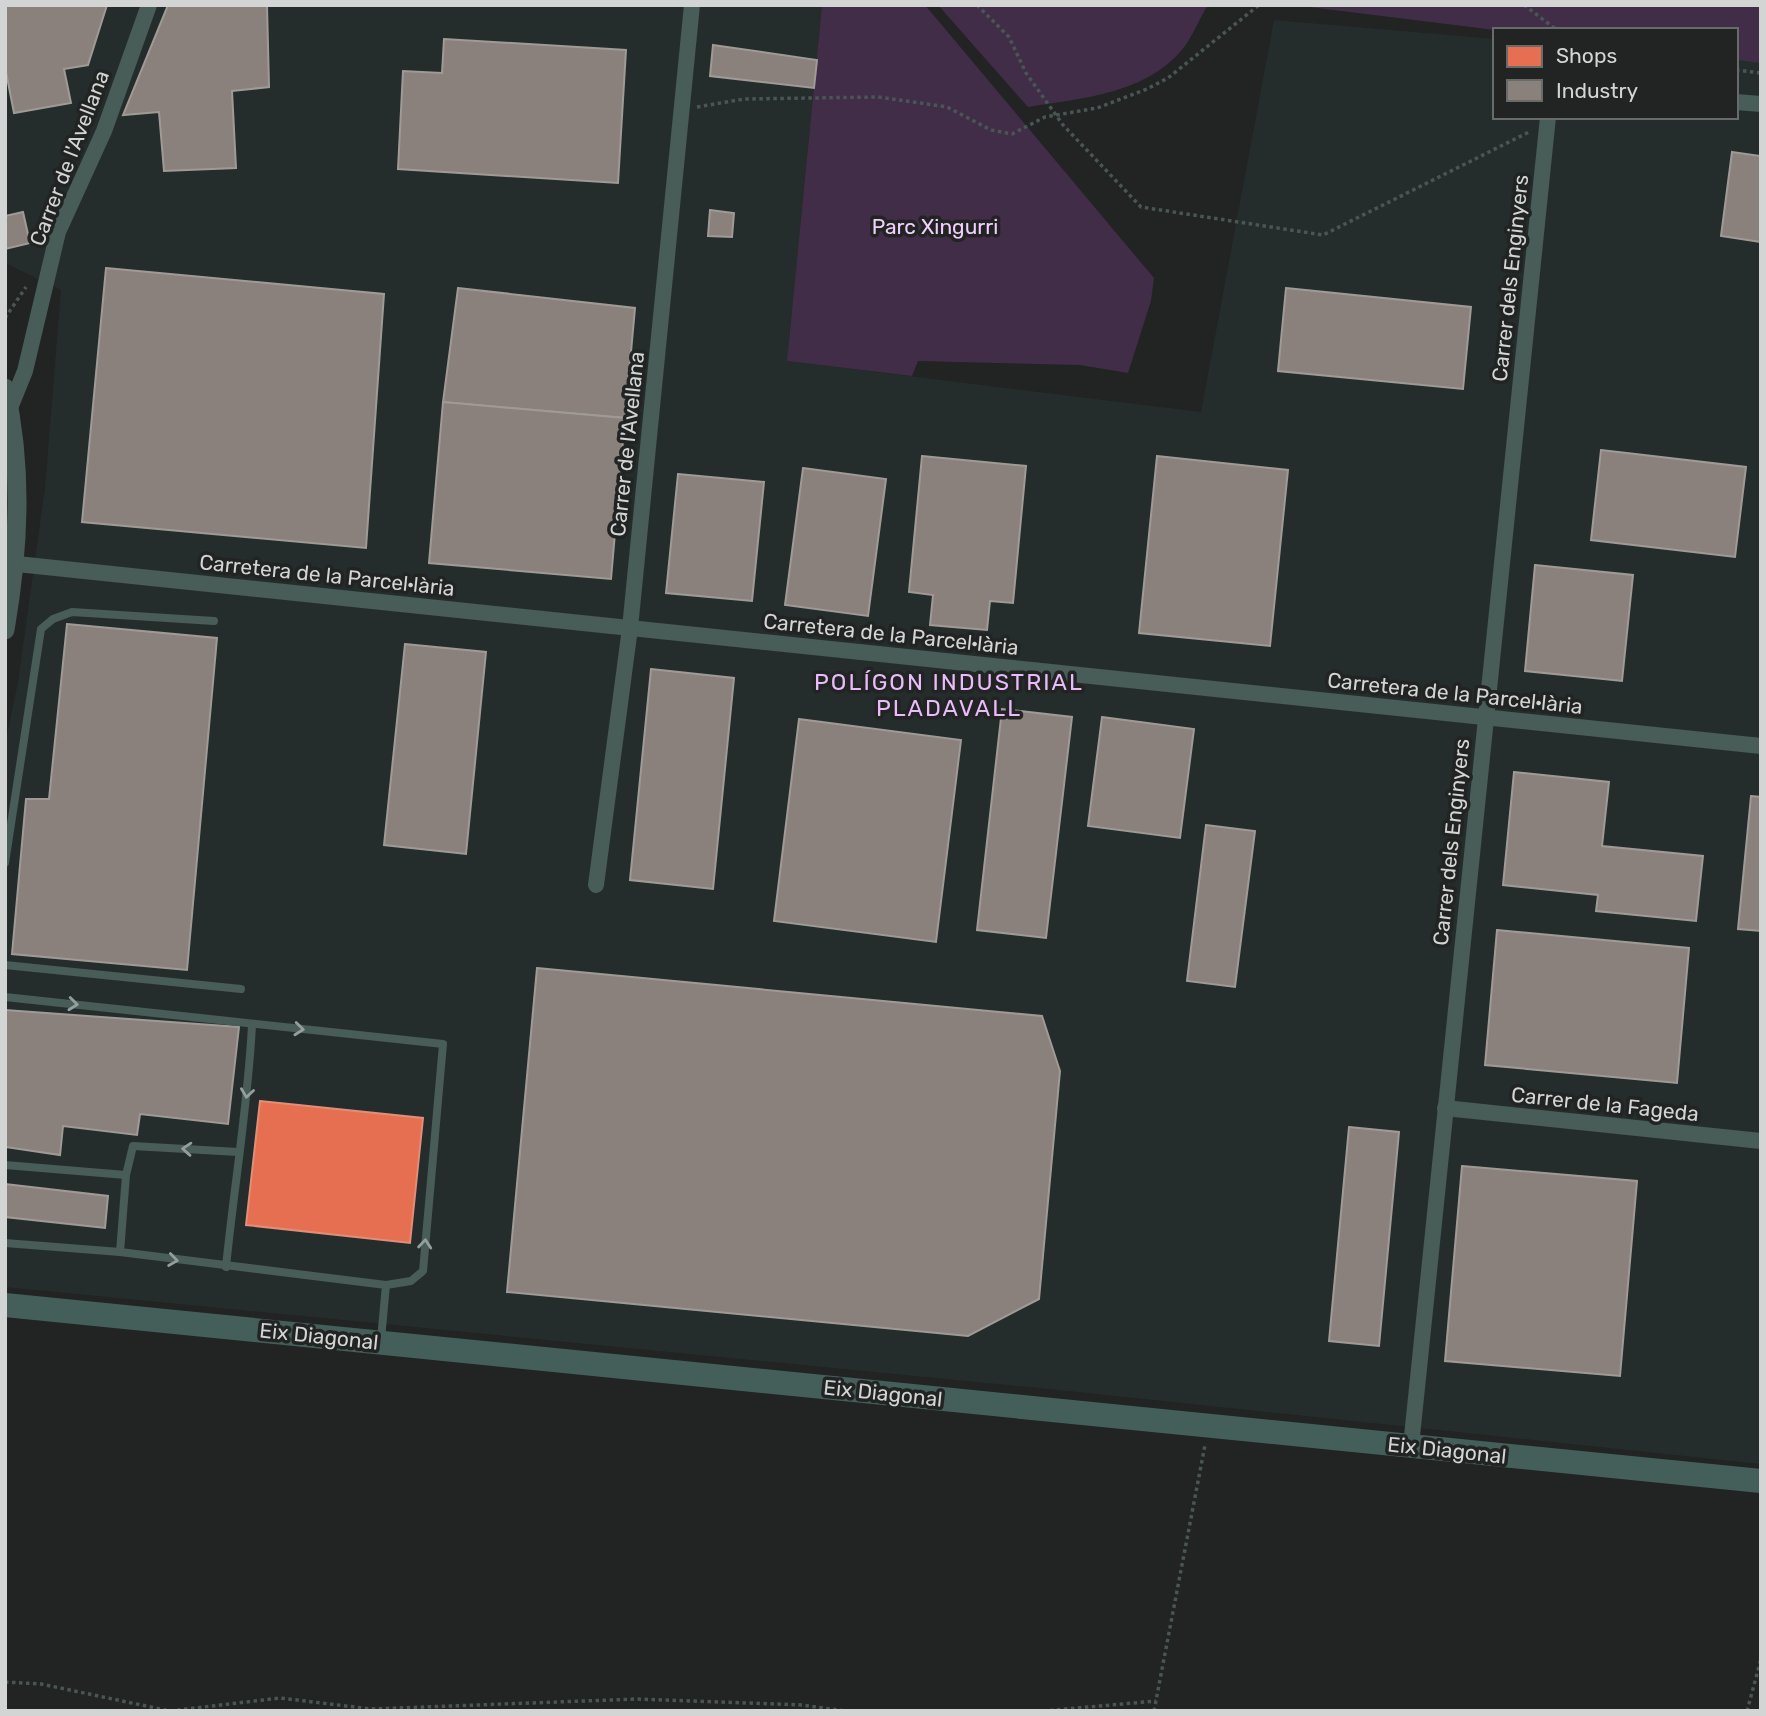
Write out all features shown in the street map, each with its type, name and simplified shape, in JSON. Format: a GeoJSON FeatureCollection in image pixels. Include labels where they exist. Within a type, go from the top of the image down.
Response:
{"type":"FeatureCollection","features":[{"type":"Feature","properties":{"kind":"main road","name":"Eix Diagonal"},"geometry":{"type":"LineString","coordinates":[[5,1305],[1761,1481]]}},
{"type":"Feature","properties":{"kind":"street","name":"Carrer de l'Avellana"},"geometry":{"type":"LineString","coordinates":[[7,398],[25,371],[58,232],[104,131],[149,5]]}},
{"type":"Feature","properties":{"kind":"street","name":"Carrer de l'Avellana"},"geometry":{"type":"LineString","coordinates":[[596,885],[630,628],[692,5]]}},
{"type":"Feature","properties":{"kind":"street"},"geometry":{"type":"LineString","coordinates":[[1738,102],[1761,104]]}},
{"type":"Feature","properties":{"kind":"street","name":"Carrer dels Enginyers"},"geometry":{"type":"LineString","coordinates":[[1411,1446],[1547,120]]}},
{"type":"Feature","properties":{"kind":"street"},"geometry":{"type":"LineString","coordinates":[[5,631],[17,564],[17,456],[7,398]]}},
{"type":"Feature","properties":{"kind":"street","name":"Carretera de la Parcel·lària"},"geometry":{"type":"LineString","coordinates":[[17,564],[1761,746]]}},
{"type":"Feature","properties":{"kind":"street","name":"Carrer de la Fageda"},"geometry":{"type":"LineString","coordinates":[[1445,1108],[1761,1140]]}},
{"type":"Feature","properties":{"kind":"lane"},"geometry":{"type":"LineString","coordinates":[[5,863],[41,629],[52,619],[72,612],[214,621]]}},
{"type":"Feature","properties":{"kind":"lane"},"geometry":{"type":"LineString","coordinates":[[5,965],[241,989]]}},
{"type":"Feature","properties":{"kind":"lane"},"geometry":{"type":"LineString","coordinates":[[5,997],[443,1044],[423,1271],[411,1280],[386,1285],[120,1252],[5,1243]]}},
{"type":"Feature","properties":{"kind":"lane"},"geometry":{"type":"LineString","coordinates":[[226,1267],[233,1185],[249,1081],[252,1024]]}},
{"type":"Feature","properties":{"kind":"lane"},"geometry":{"type":"LineString","coordinates":[[120,1252],[129,1151],[135,1146],[238,1152]]}},
{"type":"Feature","properties":{"kind":"lane"},"geometry":{"type":"LineString","coordinates":[[5,1165],[126,1175]]}},
{"type":"Feature","properties":{"kind":"lane"},"geometry":{"type":"LineString","coordinates":[[380,1342],[386,1285]]}},
{"type":"Feature","properties":{"kind":"path"},"geometry":{"type":"LineString","coordinates":[[977,5],[1009,37],[1026,73],[1056,114],[1141,207],[1323,235],[1547,120]]}},
{"type":"Feature","properties":{"kind":"path"},"geometry":{"type":"LineString","coordinates":[[695,94],[694,107],[744,99],[878,97],[947,107],[991,130],[1005,134],[1019,132],[1056,114],[1097,108],[1168,78],[1259,5]]}},
{"type":"Feature","properties":{"kind":"path"},"geometry":{"type":"LineString","coordinates":[[1524,5],[1554,28]]}},
{"type":"Feature","properties":{"kind":"path"},"geometry":{"type":"LineString","coordinates":[[1738,70],[1761,73]]}},
{"type":"Feature","properties":{"kind":"path"},"geometry":{"type":"LineString","coordinates":[[1154,1711],[1208,1426]]}},
{"type":"Feature","properties":{"kind":"path"},"geometry":{"type":"LineString","coordinates":[[1747,1711],[1761,1659]]}},
{"type":"Feature","properties":{"kind":"path"},"geometry":{"type":"LineString","coordinates":[[5,1682],[41,1684],[170,1711],[280,1698],[371,1709],[637,1699],[802,1705],[845,1711]]}},
{"type":"Feature","properties":{"kind":"path"},"geometry":{"type":"LineString","coordinates":[[1043,1711],[1156,1700]]}},
{"type":"Feature","properties":{"kind":"shaded area"},"geometry":{"type":"Polygon","coordinates":[[[5,5],[822,5],[787,361],[1201,412],[1274,20],[1493,39],[1493,119],[1738,119],[1738,60],[1761,62],[1761,1464],[1049,1389],[5,1287],[5,745],[18,682],[45,488],[61,290],[5,263],[5,5]]]}},
{"type":"Feature","properties":{"kind":"green space","name":"Parc Xingurri"},"geometry":{"type":"Polygon","coordinates":[[[822,5],[925,5],[1154,278],[1151,301],[1128,373],[1080,365],[918,361],[912,376],[787,361],[822,5]]]}},
{"type":"Feature","properties":{"kind":"green space"},"geometry":{"type":"Polygon","coordinates":[[[938,5],[1211,5],[1206,8],[1185,46],[1153,75],[1113,91],[1028,107],[938,5]]]}},
{"type":"Feature","properties":{"kind":"green space"},"geometry":{"type":"Polygon","coordinates":[[[1293,5],[1761,5],[1761,63],[1738,60],[1738,28],[1493,30],[1293,5]]]}},
{"type":"Feature","properties":{"kind":"building: Shops"},"geometry":{"type":"Polygon","coordinates":[[[260,1101],[423,1118],[410,1243],[246,1225],[260,1101]]]}},
{"type":"Feature","properties":{"kind":"building: Industry"},"geometry":{"type":"Polygon","coordinates":[[[5,5],[107,5],[88,65],[64,69],[71,103],[14,113],[5,67],[5,5]]]}},
{"type":"Feature","properties":{"kind":"building: Industry"},"geometry":{"type":"Polygon","coordinates":[[[168,5],[267,5],[269,87],[232,91],[236,168],[164,171],[159,112],[123,115],[168,5]]]}},
{"type":"Feature","properties":{"kind":"building: Industry"},"geometry":{"type":"Polygon","coordinates":[[[444,39],[626,50],[618,183],[398,169],[403,71],[442,73],[444,39]]]}},
{"type":"Feature","properties":{"kind":"building: Industry"},"geometry":{"type":"Polygon","coordinates":[[[713,45],[817,60],[814,88],[710,76],[713,45]]]}},
{"type":"Feature","properties":{"kind":"building: Industry"},"geometry":{"type":"Polygon","coordinates":[[[1732,152],[1761,156],[1761,242],[1721,236],[1732,152]]]}},
{"type":"Feature","properties":{"kind":"building: Industry"},"geometry":{"type":"Polygon","coordinates":[[[710,210],[734,213],[732,237],[708,236],[710,210]]]}},
{"type":"Feature","properties":{"kind":"building: Industry"},"geometry":{"type":"Polygon","coordinates":[[[23,212],[30,243],[5,249],[5,216],[23,212]]]}},
{"type":"Feature","properties":{"kind":"building: Industry"},"geometry":{"type":"Polygon","coordinates":[[[106,268],[384,294],[366,548],[82,522],[106,268]]]}},
{"type":"Feature","properties":{"kind":"building: Industry"},"geometry":{"type":"Polygon","coordinates":[[[458,288],[635,308],[625,418],[443,402],[458,288]]]}},
{"type":"Feature","properties":{"kind":"building: Industry"},"geometry":{"type":"Polygon","coordinates":[[[1286,288],[1471,307],[1463,389],[1278,371],[1286,288]]]}},
{"type":"Feature","properties":{"kind":"building: Industry"},"geometry":{"type":"Polygon","coordinates":[[[443,402],[625,418],[611,579],[429,563],[443,402]]]}},
{"type":"Feature","properties":{"kind":"building: Industry"},"geometry":{"type":"Polygon","coordinates":[[[1601,450],[1746,467],[1735,557],[1591,540],[1601,450]]]}},
{"type":"Feature","properties":{"kind":"building: Industry"},"geometry":{"type":"Polygon","coordinates":[[[922,456],[1026,466],[1013,603],[990,601],[987,630],[930,625],[933,595],[909,592],[922,456]]]}},
{"type":"Feature","properties":{"kind":"building: Industry"},"geometry":{"type":"Polygon","coordinates":[[[1157,456],[1288,470],[1270,646],[1139,633],[1157,456]]]}},
{"type":"Feature","properties":{"kind":"building: Industry"},"geometry":{"type":"Polygon","coordinates":[[[803,468],[886,479],[868,616],[785,605],[803,468]]]}},
{"type":"Feature","properties":{"kind":"building: Industry"},"geometry":{"type":"Polygon","coordinates":[[[678,474],[764,482],[752,601],[666,593],[678,474]]]}},
{"type":"Feature","properties":{"kind":"building: Industry"},"geometry":{"type":"Polygon","coordinates":[[[1535,565],[1633,575],[1622,681],[1525,671],[1535,565]]]}},
{"type":"Feature","properties":{"kind":"building: Industry"},"geometry":{"type":"Polygon","coordinates":[[[67,624],[217,638],[187,970],[12,954],[26,799],[49,799],[67,624]]]}},
{"type":"Feature","properties":{"kind":"building: Industry"},"geometry":{"type":"Polygon","coordinates":[[[405,644],[486,652],[466,854],[384,845],[405,644]]]}},
{"type":"Feature","properties":{"kind":"building: Industry"},"geometry":{"type":"Polygon","coordinates":[[[651,669],[734,678],[713,889],[630,880],[651,669]]]}},
{"type":"Feature","properties":{"kind":"building: Industry"},"geometry":{"type":"Polygon","coordinates":[[[1002,709],[1072,717],[1046,938],[977,930],[1002,709]]]}},
{"type":"Feature","properties":{"kind":"building: Industry"},"geometry":{"type":"Polygon","coordinates":[[[1102,717],[1194,729],[1180,838],[1088,826],[1102,717]]]}},
{"type":"Feature","properties":{"kind":"building: Industry"},"geometry":{"type":"Polygon","coordinates":[[[799,719],[961,740],[936,942],[774,921],[799,719]]]}},
{"type":"Feature","properties":{"kind":"building: Industry"},"geometry":{"type":"Polygon","coordinates":[[[1514,772],[1609,782],[1602,846],[1703,856],[1696,921],[1596,911],[1598,895],[1503,885],[1514,772]]]}},
{"type":"Feature","properties":{"kind":"building: Industry"},"geometry":{"type":"Polygon","coordinates":[[[1751,796],[1761,797],[1761,931],[1738,929],[1751,796]]]}},
{"type":"Feature","properties":{"kind":"building: Industry"},"geometry":{"type":"Polygon","coordinates":[[[1206,825],[1255,831],[1235,987],[1187,981],[1206,825]]]}},
{"type":"Feature","properties":{"kind":"building: Industry"},"geometry":{"type":"Polygon","coordinates":[[[1497,930],[1689,948],[1677,1083],[1485,1065],[1497,930]]]}},
{"type":"Feature","properties":{"kind":"building: Industry"},"geometry":{"type":"Polygon","coordinates":[[[537,968],[1042,1016],[1060,1071],[1039,1299],[968,1336],[507,1292],[537,968]]]}},
{"type":"Feature","properties":{"kind":"building: Industry"},"geometry":{"type":"Polygon","coordinates":[[[5,1010],[239,1027],[228,1124],[140,1114],[137,1135],[63,1126],[60,1155],[5,1147],[5,1010]]]}},
{"type":"Feature","properties":{"kind":"building: Industry"},"geometry":{"type":"Polygon","coordinates":[[[1349,1127],[1399,1132],[1379,1346],[1329,1341],[1349,1127]]]}},
{"type":"Feature","properties":{"kind":"building: Industry"},"geometry":{"type":"Polygon","coordinates":[[[1462,1166],[1637,1181],[1620,1376],[1445,1361],[1462,1166]]]}},
{"type":"Feature","properties":{"kind":"building: Industry"},"geometry":{"type":"Polygon","coordinates":[[[5,1184],[108,1196],[105,1228],[5,1217],[5,1184]]]}},
{"type":"Feature","properties":{"kind":"district","name":"POLÍGON INDUSTRIAL PLADAVALL"},"geometry":{"type":"Point","coordinates":[949,695]}}]}
